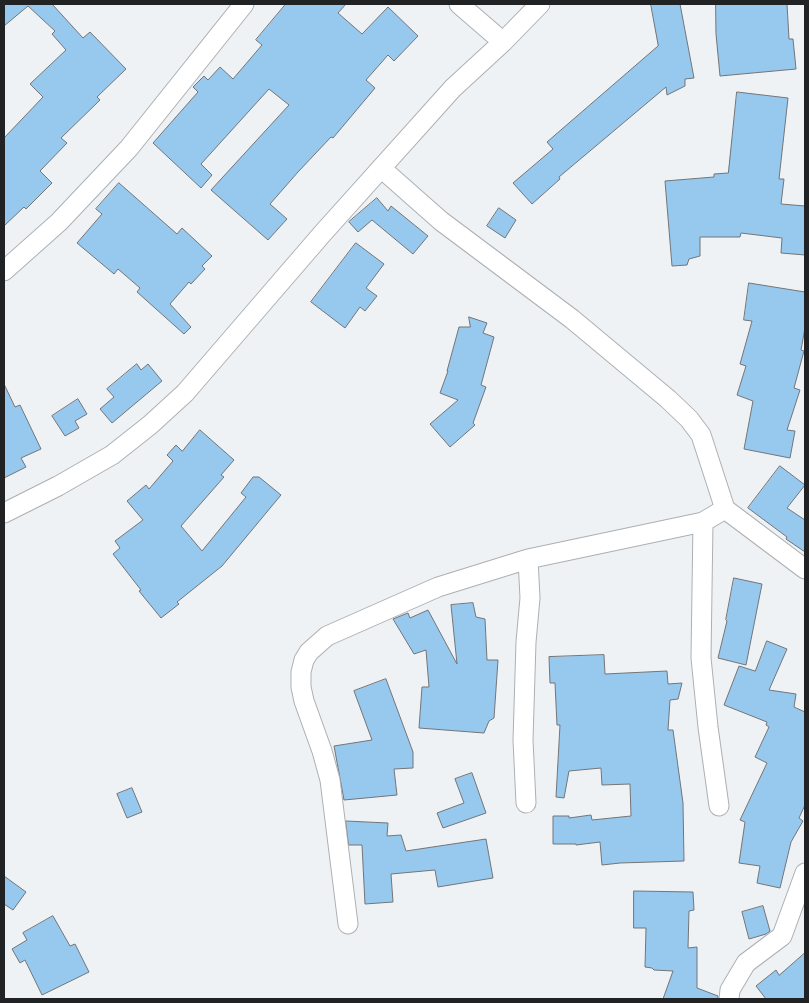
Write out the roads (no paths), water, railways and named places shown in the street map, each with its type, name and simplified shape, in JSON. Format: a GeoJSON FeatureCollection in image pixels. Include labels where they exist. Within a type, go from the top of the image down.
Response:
{"type":"FeatureCollection","features":[{"type":"Feature","properties":{"kind":"street"},"geometry":{"type":"LineString","coordinates":[[4,271],[59,222],[129,148],[244,4]]}},
{"type":"Feature","properties":{"kind":"street"},"geometry":{"type":"LineString","coordinates":[[459,4],[504,42]]}},
{"type":"Feature","properties":{"kind":"street"},"geometry":{"type":"LineString","coordinates":[[4,513],[58,486],[112,455],[150,425],[185,392],[452,88],[504,42],[540,4]]}},
{"type":"Feature","properties":{"kind":"street"},"geometry":{"type":"LineString","coordinates":[[381,168],[440,221],[572,319],[668,399],[689,419],[701,435],[725,509],[805,569]]}},
{"type":"Feature","properties":{"kind":"street"},"geometry":{"type":"LineString","coordinates":[[348,924],[330,780],[303,694],[301,672],[304,660],[309,652],[327,636],[374,616],[416,595],[438,587],[528,560],[703,522],[725,509]]}},
{"type":"Feature","properties":{"kind":"street"},"geometry":{"type":"LineString","coordinates":[[703,522],[702,658],[708,727],[719,806]]}},
{"type":"Feature","properties":{"kind":"street"},"geometry":{"type":"LineString","coordinates":[[526,803],[523,740],[526,642],[530,598],[528,560]]}},
{"type":"Feature","properties":{"kind":"street"},"geometry":{"type":"LineString","coordinates":[[729,999],[730,990],[746,963],[782,936],[805,873]]}}]}
